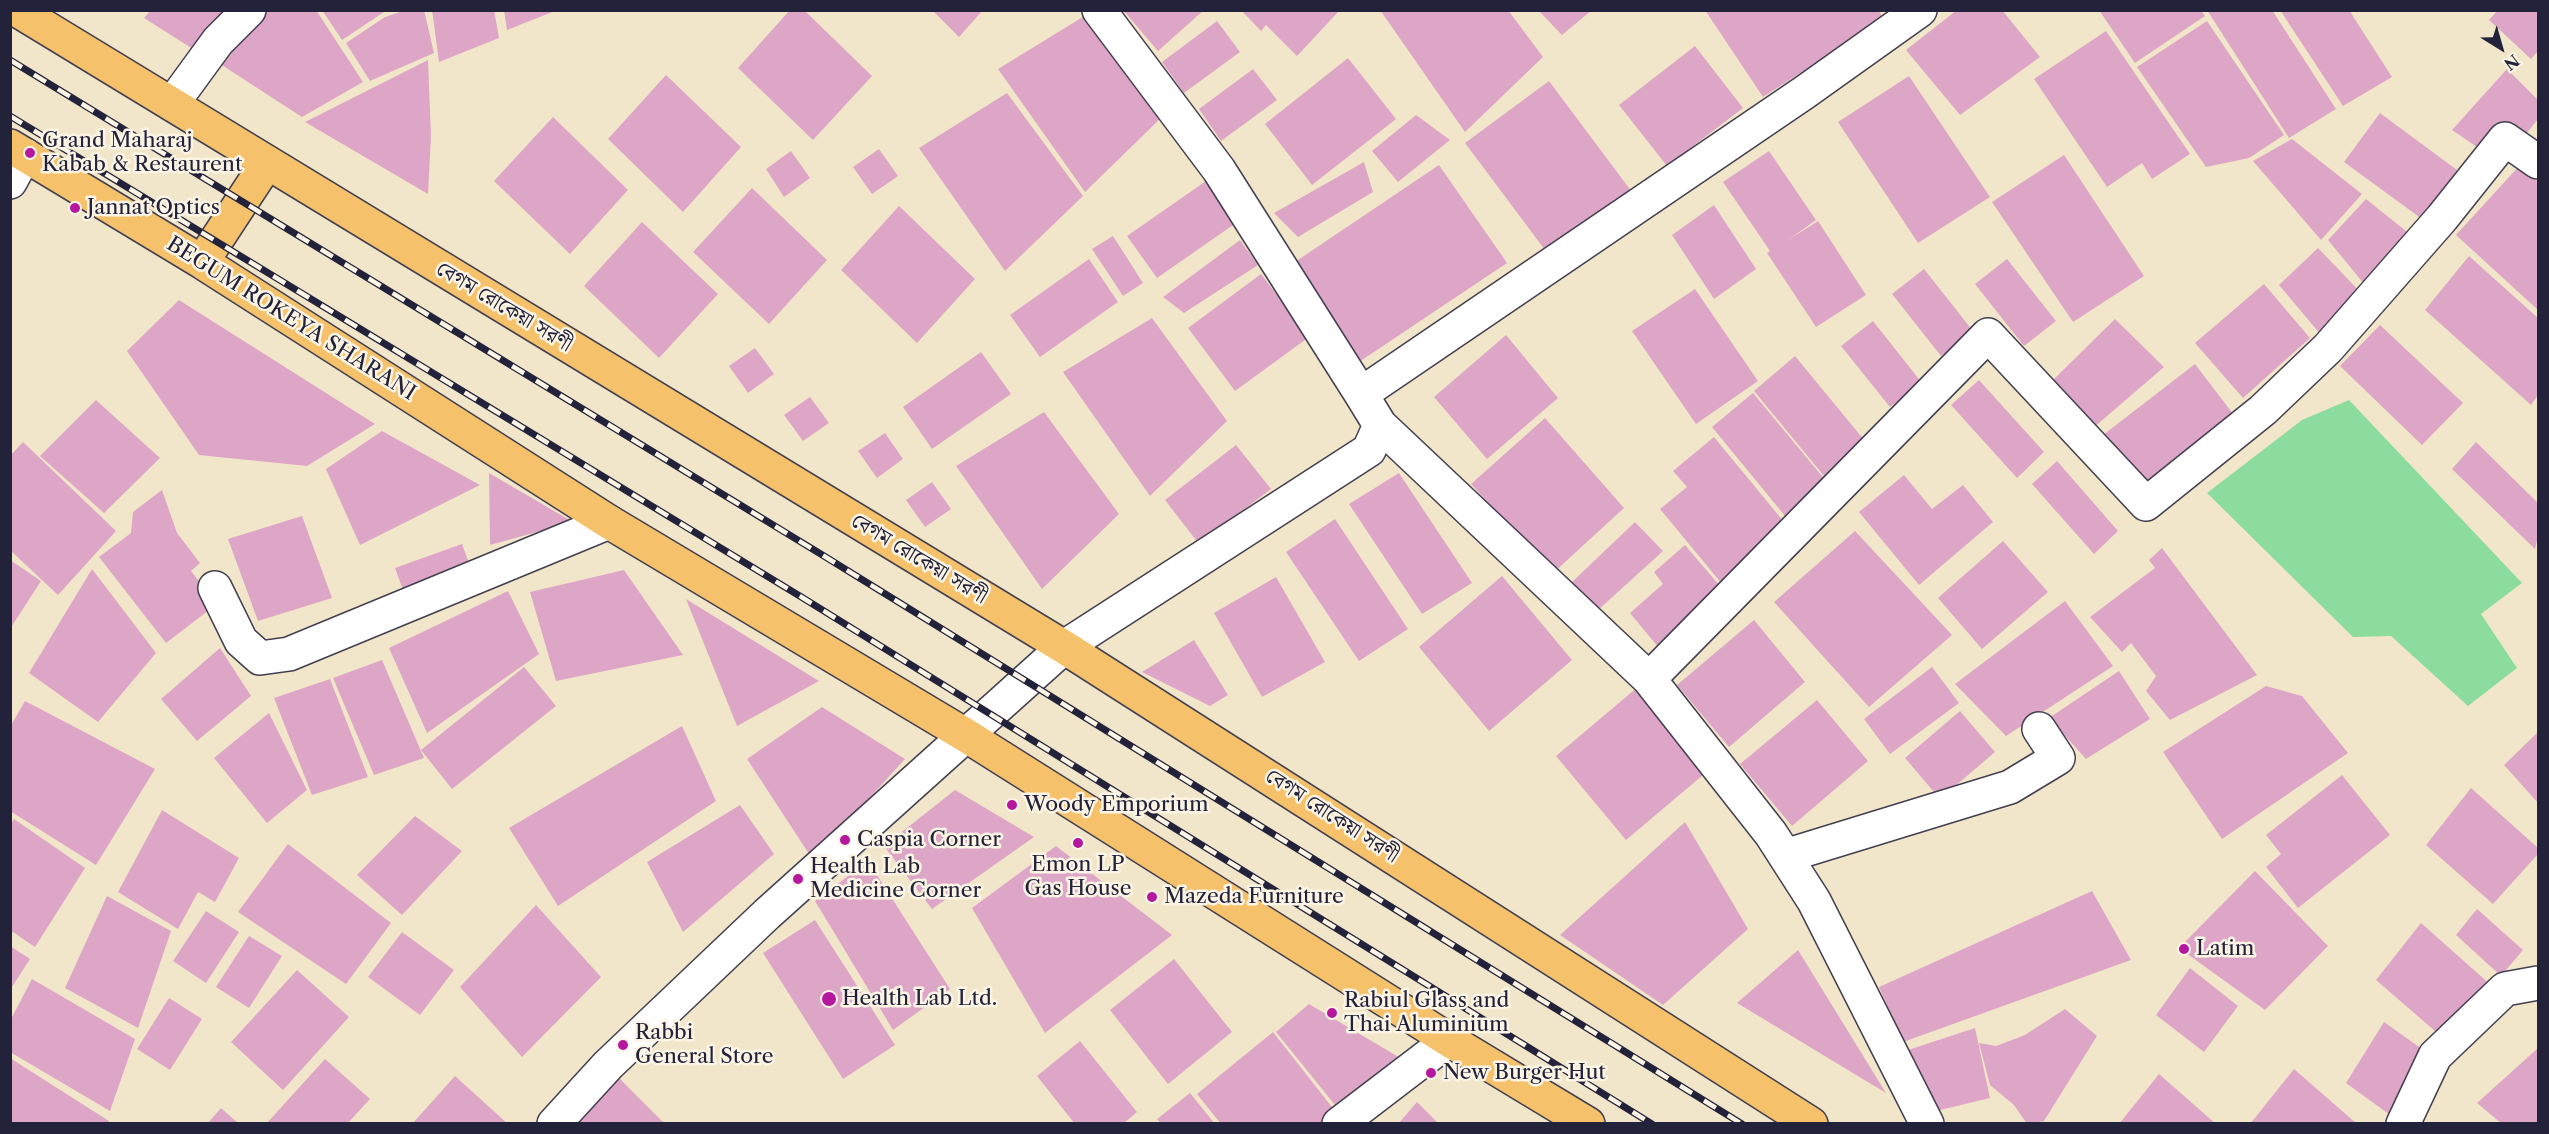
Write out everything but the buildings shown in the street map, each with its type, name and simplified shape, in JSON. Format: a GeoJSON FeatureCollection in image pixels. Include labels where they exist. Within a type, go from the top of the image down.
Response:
{"type":"FeatureCollection","features":[{"type":"Feature","properties":{"kind":"main road","name":"বেগম রোকেয়া সরণী"},"geometry":{"type":"LineString","coordinates":[[17,10],[1064,647],[1811,1124]]}},
{"type":"Feature","properties":{"kind":"main road","name":"BEGUM ROKEYA SHARANI"},"geometry":{"type":"LineString","coordinates":[[15,161],[202,262],[609,522]]}},
{"type":"Feature","properties":{"kind":"main road"},"geometry":{"type":"LineString","coordinates":[[202,262],[267,163]]}},
{"type":"Feature","properties":{"kind":"main road"},"geometry":{"type":"LineString","coordinates":[[609,522],[967,736],[1449,1040],[1588,1124]]}},
{"type":"Feature","properties":{"kind":"street"},"geometry":{"type":"LineString","coordinates":[[172,104],[218,41],[249,10]]}},
{"type":"Feature","properties":{"kind":"street"},"geometry":{"type":"LineString","coordinates":[[1099,10],[1219,170],[1380,425],[1649,679],[1771,834],[1814,901],[1927,1124]]}},
{"type":"Feature","properties":{"kind":"street"},"geometry":{"type":"LineString","coordinates":[[1361,394],[1785,106],[1920,10]]}},
{"type":"Feature","properties":{"kind":"street"},"geometry":{"type":"LineString","coordinates":[[1649,679],[1988,334],[2146,504],[2263,410],[2328,348],[2442,218],[2505,139],[2538,162]]}},
{"type":"Feature","properties":{"kind":"street"},"geometry":{"type":"LineString","coordinates":[[554,1124],[608,1065],[767,914],[1064,647],[1370,450],[1380,425]]}},
{"type":"Feature","properties":{"kind":"street"},"geometry":{"type":"LineString","coordinates":[[215,588],[241,641],[260,657],[289,654],[609,522]]}},
{"type":"Feature","properties":{"kind":"street"},"geometry":{"type":"LineString","coordinates":[[1785,856],[2010,787],[2058,758],[2038,729]]}},
{"type":"Feature","properties":{"kind":"street"},"geometry":{"type":"LineString","coordinates":[[2403,1124],[2435,1056],[2505,989],[2538,984]]}},
{"type":"Feature","properties":{"kind":"street"},"geometry":{"type":"LineString","coordinates":[[1339,1124],[1449,1040]]}},
{"type":"Feature","properties":{"kind":"green space"},"geometry":{"type":"Polygon","coordinates":[[[2349,400],[2522,583],[2481,614],[2517,668],[2468,706],[2391,636],[2353,637],[2207,493],[2302,420],[2349,400]]]}},
{"type":"Feature","properties":{"kind":"railway"},"geometry":{"type":"LineString","coordinates":[[10,60],[824,556],[1742,1124]]}},
{"type":"Feature","properties":{"kind":"railway"},"geometry":{"type":"LineString","coordinates":[[10,116],[803,598],[1652,1124]]}},
{"type":"Feature","properties":{"kind":"place","name":"Grand Maharaj Kabab & Restaurent"},"geometry":{"type":"Point","coordinates":[30,153]}},
{"type":"Feature","properties":{"kind":"place","name":"Jannat Optics"},"geometry":{"type":"Point","coordinates":[75,208]}},
{"type":"Feature","properties":{"kind":"place","name":"Woody Emporium"},"geometry":{"type":"Point","coordinates":[1012,805]}},
{"type":"Feature","properties":{"kind":"place","name":"Caspia Corner"},"geometry":{"type":"Point","coordinates":[845,840]}},
{"type":"Feature","properties":{"kind":"place","name":"Emon LP Gas House"},"geometry":{"type":"Point","coordinates":[1078,843]}},
{"type":"Feature","properties":{"kind":"place","name":"Health Lab Medicine Corner"},"geometry":{"type":"Point","coordinates":[798,879]}},
{"type":"Feature","properties":{"kind":"place","name":"Mazeda Furniture"},"geometry":{"type":"Point","coordinates":[1152,897]}},
{"type":"Feature","properties":{"kind":"place","name":"Latim"},"geometry":{"type":"Point","coordinates":[2184,949]}},
{"type":"Feature","properties":{"kind":"place","name":"Health Lab Ltd."},"geometry":{"type":"Point","coordinates":[829,999]}},
{"type":"Feature","properties":{"kind":"place","name":"Rabiul Glass and Thai Aluminium"},"geometry":{"type":"Point","coordinates":[1332,1013]}},
{"type":"Feature","properties":{"kind":"place","name":"Rabbi General Store"},"geometry":{"type":"Point","coordinates":[623,1045]}},
{"type":"Feature","properties":{"kind":"place","name":"New Burger Hut"},"geometry":{"type":"Point","coordinates":[1431,1073]}}]}
